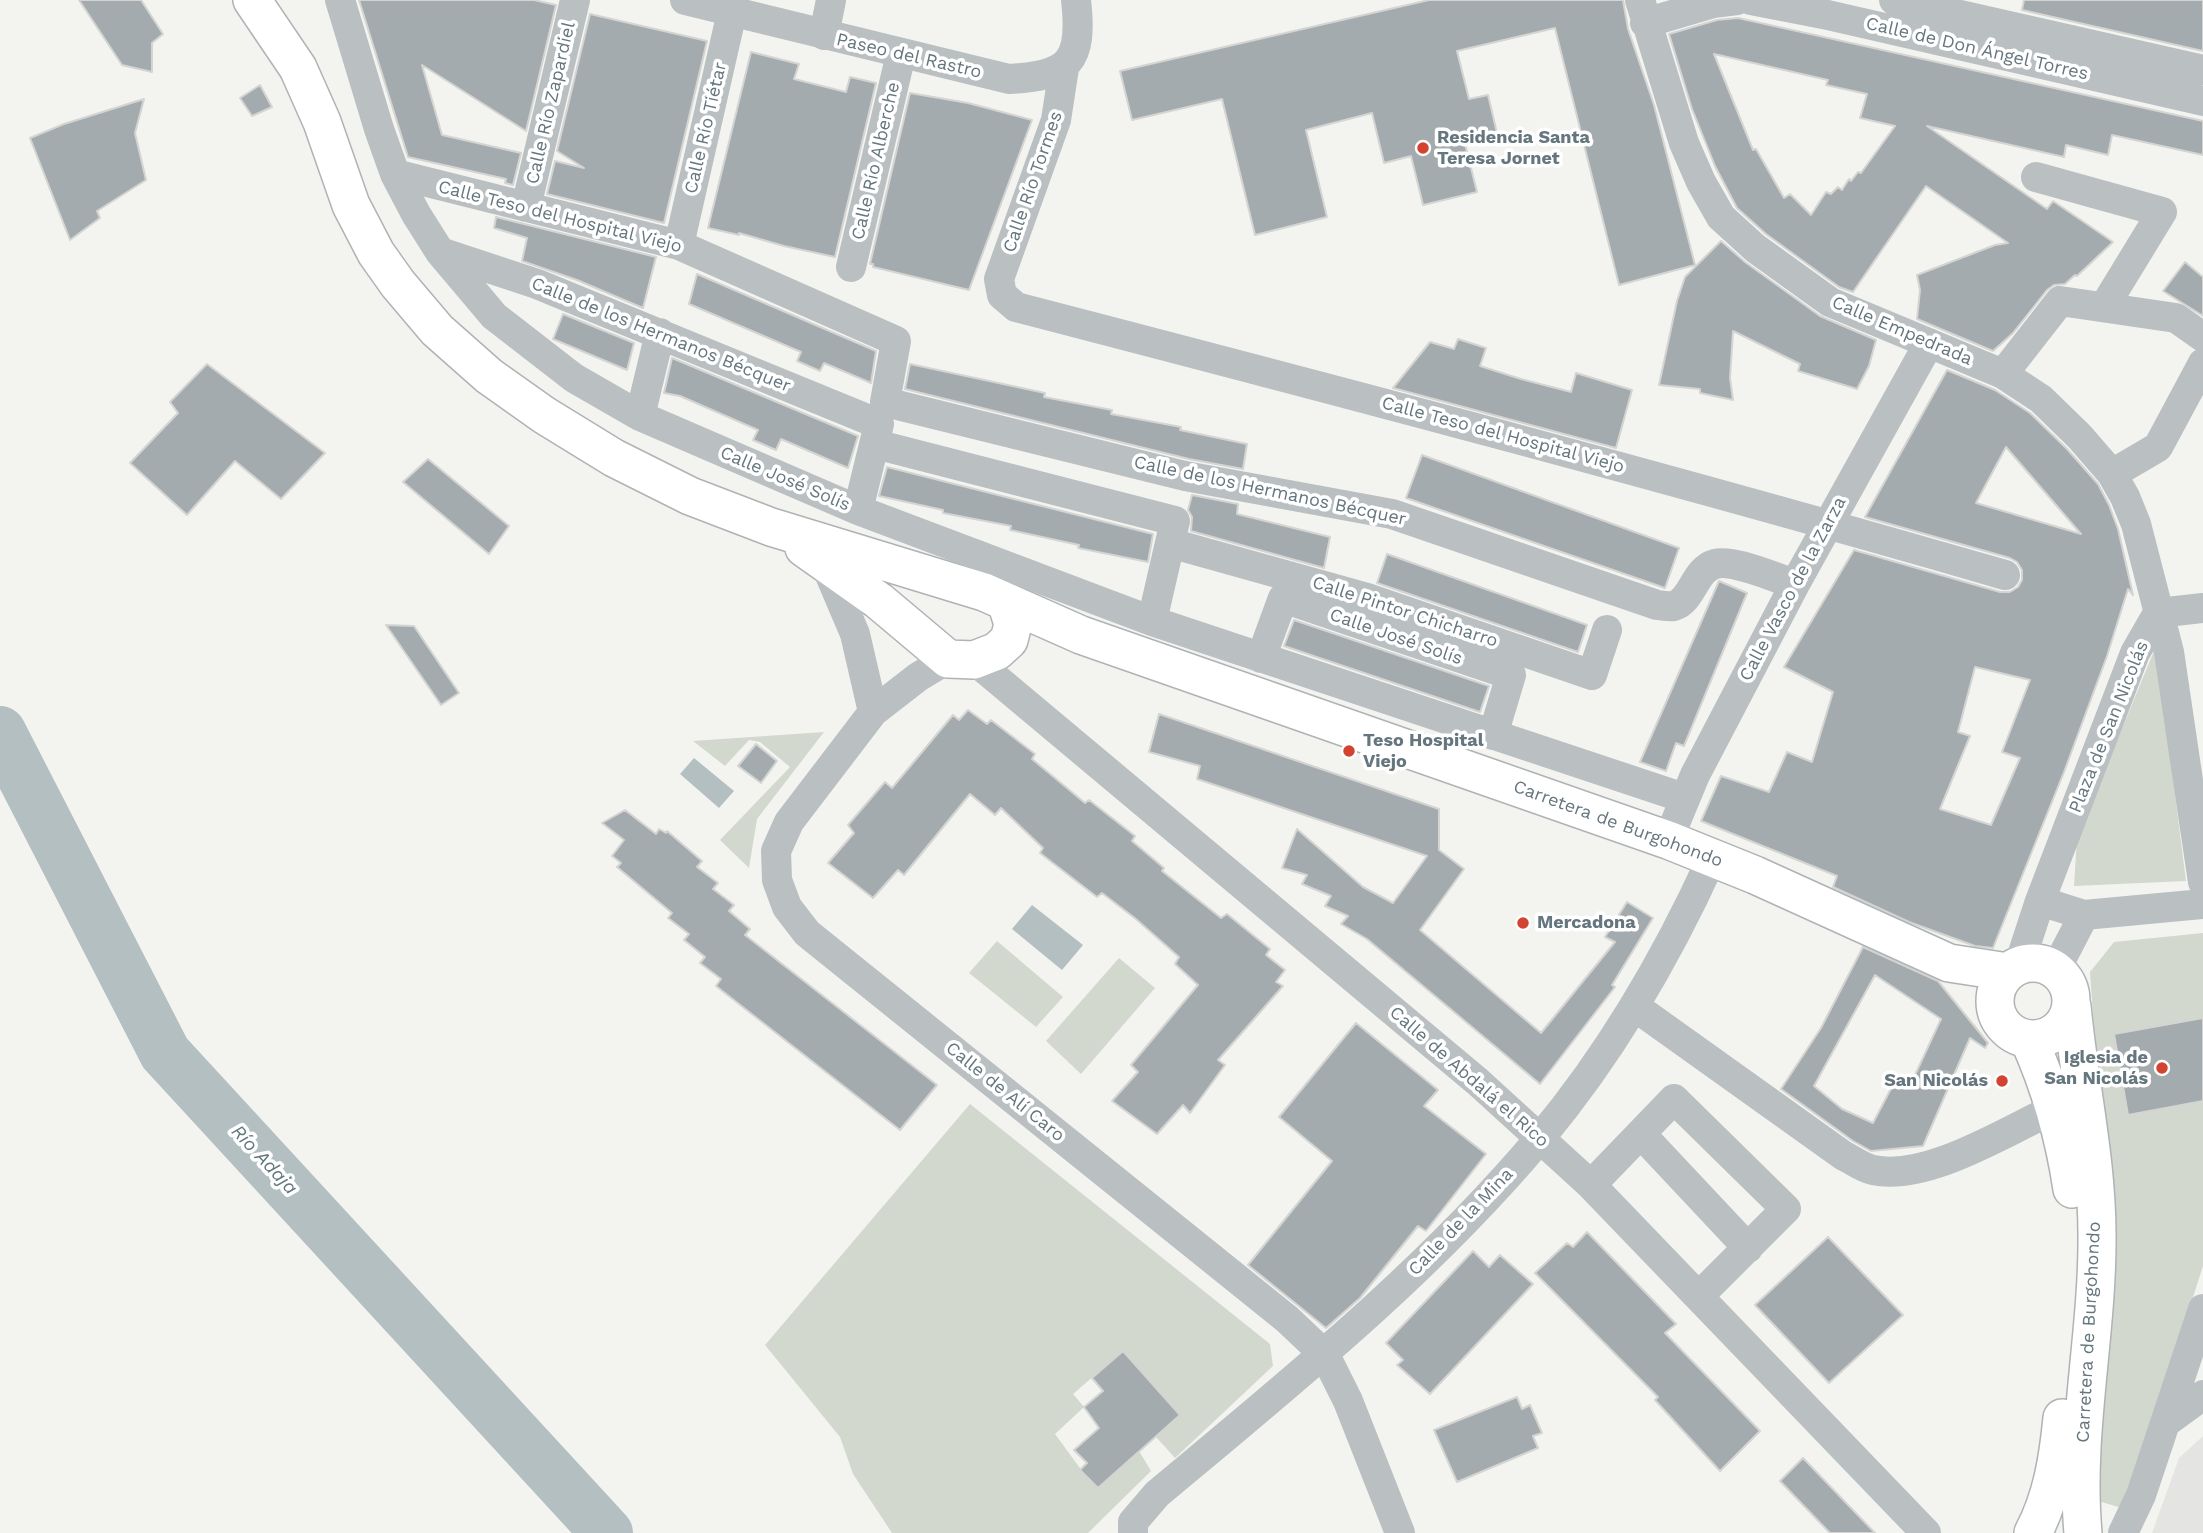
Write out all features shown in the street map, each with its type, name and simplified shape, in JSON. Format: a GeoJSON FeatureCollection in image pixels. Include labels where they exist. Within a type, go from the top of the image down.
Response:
{"type":"FeatureCollection","features":[{"type":"Feature","properties":{"kind":"main road"},"geometry":{"type":"LineString","coordinates":[[252,5],[298,68],[322,122],[351,205],[376,253],[437,330],[489,376],[544,415],[614,458],[690,496],[771,527],[984,592],[1006,602],[1013,624],[1009,640],[997,651],[961,659],[905,624],[879,601],[824,561],[771,527]]}},
{"type":"Feature","properties":{"kind":"main road"},"geometry":{"type":"LineString","coordinates":[[905,624],[904,610],[914,584],[928,575]]}},
{"type":"Feature","properties":{"kind":"main road","name":"Carretera de Burgohondo"},"geometry":{"type":"LineString","coordinates":[[1006,602],[1080,635],[1668,840],[1949,962],[2007,980]]}},
{"type":"Feature","properties":{"kind":"main road","name":"Carretera de Burgohondo"},"geometry":{"type":"LineString","coordinates":[[1009,640],[1080,635]]}},
{"type":"Feature","properties":{"kind":"main road"},"geometry":{"type":"LineString","coordinates":[[2037,963],[2056,969],[2069,985],[2072,1006],[2064,1024],[2050,1035],[2029,1040],[2013,1034],[2001,1021],[2007,980],[2037,963]]}},
{"type":"Feature","properties":{"kind":"main road","name":"Carretera de Burgohondo"},"geometry":{"type":"LineString","coordinates":[[2072,1006],[2089,1134],[2097,1233],[2082,1449],[2082,1533]]}},
{"type":"Feature","properties":{"kind":"main road","name":"Carretera de Burgohondo"},"geometry":{"type":"LineString","coordinates":[[2029,1040],[2056,1108],[2067,1152],[2075,1233],[2059,1447],[2053,1484],[2044,1513],[2033,1533]]}},
{"type":"Feature","properties":{"kind":"street","name":"Calle José Solís"},"geometry":{"type":"LineString","coordinates":[[340,0],[379,129],[395,174],[416,214],[440,252],[494,316],[574,378],[640,416],[858,510],[1152,621],[1684,799]]}},
{"type":"Feature","properties":{"kind":"street","name":"Calle Río Zapardiel"},"geometry":{"type":"LineString","coordinates":[[526,207],[575,0]]}},
{"type":"Feature","properties":{"kind":"street","name":"Paseo del Rastro"},"geometry":{"type":"LineString","coordinates":[[685,0],[1009,79],[1041,78],[1064,68]]}},
{"type":"Feature","properties":{"kind":"street"},"geometry":{"type":"LineString","coordinates":[[824,35],[831,0]]}},
{"type":"Feature","properties":{"kind":"street"},"geometry":{"type":"LineString","coordinates":[[1064,68],[1076,49],[1076,0]]}},
{"type":"Feature","properties":{"kind":"street"},"geometry":{"type":"LineString","coordinates":[[1642,12],[1737,0]]}},
{"type":"Feature","properties":{"kind":"street","name":"Calle de Don Ángel Torres"},"geometry":{"type":"LineString","coordinates":[[1751,0],[2203,100]]}},
{"type":"Feature","properties":{"kind":"street","name":"Calle de Don Ángel Torres"},"geometry":{"type":"LineString","coordinates":[[1894,0],[2203,70]]}},
{"type":"Feature","properties":{"kind":"street","name":"Calle Río Tiétar"},"geometry":{"type":"LineString","coordinates":[[679,245],[732,12]]}},
{"type":"Feature","properties":{"kind":"street","name":"Calle Empedrada"},"geometry":{"type":"LineString","coordinates":[[1642,12],[1684,143],[1701,182],[1721,216],[1755,248],[1830,302],[2003,374],[2041,399],[2080,437],[2112,474],[2125,497],[2136,524],[2158,613]]}},
{"type":"Feature","properties":{"kind":"street","name":"Calle Río Alberche"},"geometry":{"type":"LineString","coordinates":[[851,267],[901,54]]}},
{"type":"Feature","properties":{"kind":"street","name":"Calle Río Tormes"},"geometry":{"type":"LineString","coordinates":[[1002,295],[999,279],[1056,120],[1064,68]]}},
{"type":"Feature","properties":{"kind":"street","name":"Calle Teso del Hospital Viejo"},"geometry":{"type":"LineString","coordinates":[[395,174],[679,245],[897,341],[858,510]]}},
{"type":"Feature","properties":{"kind":"street"},"geometry":{"type":"LineString","coordinates":[[2036,177],[2162,212],[2104,307]]}},
{"type":"Feature","properties":{"kind":"street","name":"Calle de los Hermanos Bécquer"},"geometry":{"type":"LineString","coordinates":[[440,252],[537,284],[880,424],[1185,475],[1392,514],[1657,605],[1674,606],[1685,597],[1701,572],[1716,564],[1733,564],[1795,584]]}},
{"type":"Feature","properties":{"kind":"street","name":"Calle Teso del Hospital Viejo"},"geometry":{"type":"LineString","coordinates":[[1002,295],[1016,307],[1384,402],[1827,523],[2005,575]]}},
{"type":"Feature","properties":{"kind":"street"},"geometry":{"type":"LineString","coordinates":[[2003,374],[2060,301],[2176,318],[2203,337]]}},
{"type":"Feature","properties":{"kind":"street"},"geometry":{"type":"LineString","coordinates":[[640,416],[660,334]]}},
{"type":"Feature","properties":{"kind":"street","name":"Calle Vasco de la Zarza"},"geometry":{"type":"LineString","coordinates":[[1668,840],[1684,799],[1827,523],[1929,343]]}},
{"type":"Feature","properties":{"kind":"street"},"geometry":{"type":"LineString","coordinates":[[2112,474],[2158,447],[2203,363]]}},
{"type":"Feature","properties":{"kind":"street","name":"Calle Pintor Chicharro"},"geometry":{"type":"LineString","coordinates":[[880,424],[1172,532],[1592,675],[1607,630]]}},
{"type":"Feature","properties":{"kind":"street"},"geometry":{"type":"LineString","coordinates":[[1152,621],[1172,532]]}},
{"type":"Feature","properties":{"kind":"street"},"geometry":{"type":"LineString","coordinates":[[824,561],[855,635],[873,712]]}},
{"type":"Feature","properties":{"kind":"street","name":"Calle José Solís"},"geometry":{"type":"LineString","coordinates":[[1261,658],[1283,598],[1511,676],[1493,735]]}},
{"type":"Feature","properties":{"kind":"street"},"geometry":{"type":"LineString","coordinates":[[2158,613],[2203,608]]}},
{"type":"Feature","properties":{"kind":"street","name":"Plaza de San Nicolás"},"geometry":{"type":"LineString","coordinates":[[2158,613],[2169,652],[2203,882]]}},
{"type":"Feature","properties":{"kind":"street","name":"Plaza de San Nicolás"},"geometry":{"type":"LineString","coordinates":[[2007,980],[2135,653],[2158,613]]}},
{"type":"Feature","properties":{"kind":"street","name":"Calle de Alí Caro"},"geometry":{"type":"LineString","coordinates":[[961,659],[918,677],[873,712],[789,822],[776,851],[777,880],[786,907],[807,933],[1287,1319],[1325,1355],[1348,1401],[1400,1533]]}},
{"type":"Feature","properties":{"kind":"street","name":"Calle de Abdalá el Rico"},"geometry":{"type":"LineString","coordinates":[[961,659],[1468,1073],[1591,1185],[1926,1533]]}},
{"type":"Feature","properties":{"kind":"street","name":"Calle de la Mina"},"geometry":{"type":"LineString","coordinates":[[1133,1528],[1157,1494],[1325,1355],[1453,1234],[1540,1139],[1611,1044],[1685,916],[1712,858]]}},
{"type":"Feature","properties":{"kind":"street"},"geometry":{"type":"LineString","coordinates":[[2040,901],[2084,915],[2203,904]]}},
{"type":"Feature","properties":{"kind":"street"},"geometry":{"type":"LineString","coordinates":[[2056,969],[2084,915]]}},
{"type":"Feature","properties":{"kind":"street"},"geometry":{"type":"LineString","coordinates":[[1634,1006],[1844,1156],[1873,1170],[1906,1171],[1941,1163],[2056,1108]]}},
{"type":"Feature","properties":{"kind":"street"},"geometry":{"type":"LineString","coordinates":[[1591,1185],[1674,1100],[1786,1209],[1699,1296]]}},
{"type":"Feature","properties":{"kind":"street"},"geometry":{"type":"LineString","coordinates":[[1641,1134],[1748,1248]]}},
{"type":"Feature","properties":{"kind":"street"},"geometry":{"type":"LineString","coordinates":[[2123,1533],[2141,1495],[2203,1309]]}},
{"type":"Feature","properties":{"kind":"street"},"geometry":{"type":"LineString","coordinates":[[2165,1423],[2203,1395]]}},
{"type":"Feature","properties":{"kind":"shaded area"},"geometry":{"type":"Polygon","coordinates":[[[2156,646],[2186,881],[2074,886],[2077,838],[2156,646]]]}},
{"type":"Feature","properties":{"kind":"shaded area"},"geometry":{"type":"Polygon","coordinates":[[[824,732],[757,819],[749,868],[720,840],[790,767],[760,742],[749,740],[725,766],[693,741],[824,732]]]}},
{"type":"Feature","properties":{"kind":"shaded area"},"geometry":{"type":"Polygon","coordinates":[[[694,758],[734,791],[719,808],[680,774],[694,758]]]}},
{"type":"Feature","properties":{"kind":"shaded area"},"geometry":{"type":"Polygon","coordinates":[[[1032,905],[1083,945],[1062,970],[1012,929],[1032,905]]]}},
{"type":"Feature","properties":{"kind":"shaded area"},"geometry":{"type":"Polygon","coordinates":[[[2203,933],[2203,1266],[2125,1509],[2095,1500],[2109,1245],[2090,972],[2114,942],[2203,933]]]}},
{"type":"Feature","properties":{"kind":"shaded area"},"geometry":{"type":"Polygon","coordinates":[[[997,941],[1063,997],[1036,1027],[969,973],[997,941]]]}},
{"type":"Feature","properties":{"kind":"shaded area"},"geometry":{"type":"Polygon","coordinates":[[[1119,958],[1155,988],[1081,1074],[1046,1041],[1119,958]]]}},
{"type":"Feature","properties":{"kind":"shaded area"},"geometry":{"type":"Polygon","coordinates":[[[970,1104],[1270,1344],[1273,1366],[1175,1458],[1156,1437],[1180,1415],[1123,1351],[1073,1394],[1084,1407],[1055,1434],[1085,1475],[1099,1487],[1139,1451],[1151,1471],[1088,1533],[892,1533],[853,1474],[840,1437],[765,1345],[970,1104]]]}},
{"type":"Feature","properties":{"kind":"shaded area"},"geometry":{"type":"Polygon","coordinates":[[[2203,1436],[2203,1533],[2152,1533],[2179,1458],[2203,1436]]]}},
{"type":"Feature","properties":{"kind":"building"},"geometry":{"type":"Polygon","coordinates":[[[79,0],[141,0],[163,34],[152,43],[152,72],[122,65],[79,0]]]}},
{"type":"Feature","properties":{"kind":"building"},"geometry":{"type":"Polygon","coordinates":[[[359,0],[534,0],[556,5],[526,131],[422,65],[442,135],[521,153],[513,185],[505,183],[506,179],[408,157],[359,0]]]}},
{"type":"Feature","properties":{"kind":"building","name":"Residencia Santa Teresa Jornet"},"geometry":{"type":"Polygon","coordinates":[[[1429,0],[1623,0],[1628,29],[1654,105],[1695,265],[1619,285],[1555,28],[1457,51],[1469,99],[1488,95],[1497,133],[1464,140],[1477,192],[1423,205],[1411,156],[1384,163],[1372,113],[1306,130],[1327,217],[1255,235],[1222,99],[1132,120],[1120,71],[1429,0]]]}},
{"type":"Feature","properties":{"kind":"building"},"geometry":{"type":"Polygon","coordinates":[[[2024,0],[2203,0],[2203,51],[2022,10],[2024,0]]]}},
{"type":"Feature","properties":{"kind":"building"},"geometry":{"type":"Polygon","coordinates":[[[590,14],[707,41],[664,223],[547,194],[555,161],[584,168],[557,151],[590,14]]]}},
{"type":"Feature","properties":{"kind":"building"},"geometry":{"type":"Polygon","coordinates":[[[1738,18],[2203,121],[2203,155],[2112,135],[2108,155],[2066,145],[2064,157],[1927,126],[2047,209],[2053,201],[2113,242],[2077,276],[2065,284],[2054,285],[2047,290],[2013,333],[1993,351],[1917,319],[1920,290],[1917,275],[1995,245],[2008,243],[1926,186],[1853,292],[1839,287],[1766,234],[1737,208],[1715,166],[1692,109],[1669,34],[1717,20],[1738,18]],[[1714,54],[1753,150],[1756,149],[1784,198],[1790,194],[1811,215],[1826,192],[1831,194],[1838,187],[1842,190],[1849,179],[1851,181],[1858,172],[1861,173],[1895,126],[1860,118],[1867,94],[1826,85],[1828,80],[1714,54]]]}},
{"type":"Feature","properties":{"kind":"building"},"geometry":{"type":"Polygon","coordinates":[[[751,52],[799,64],[794,79],[846,92],[850,77],[876,83],[835,257],[708,228],[751,52]]]}},
{"type":"Feature","properties":{"kind":"building"},"geometry":{"type":"Polygon","coordinates":[[[260,85],[272,107],[252,116],[240,98],[260,85]]]}},
{"type":"Feature","properties":{"kind":"building"},"geometry":{"type":"Polygon","coordinates":[[[910,93],[968,103],[1032,120],[969,290],[873,267],[873,264],[870,264],[910,93]]]}},
{"type":"Feature","properties":{"kind":"building"},"geometry":{"type":"Polygon","coordinates":[[[144,99],[135,133],[146,180],[97,211],[100,218],[70,240],[30,138],[64,124],[144,99]]]}},
{"type":"Feature","properties":{"kind":"building"},"geometry":{"type":"Polygon","coordinates":[[[496,217],[656,257],[643,308],[577,280],[522,261],[527,238],[494,228],[496,217]]]}},
{"type":"Feature","properties":{"kind":"building"},"geometry":{"type":"Polygon","coordinates":[[[1721,241],[1745,262],[1820,316],[1876,340],[1869,366],[1857,389],[1798,371],[1800,364],[1733,331],[1730,378],[1733,400],[1700,393],[1700,389],[1659,385],[1677,301],[1685,277],[1721,241]]]}},
{"type":"Feature","properties":{"kind":"building"},"geometry":{"type":"Polygon","coordinates":[[[2185,262],[2203,277],[2203,316],[2163,291],[2185,262]]]}},
{"type":"Feature","properties":{"kind":"building"},"geometry":{"type":"Polygon","coordinates":[[[697,274],[876,351],[871,383],[824,363],[820,371],[797,361],[801,352],[689,304],[697,274]]]}},
{"type":"Feature","properties":{"kind":"building"},"geometry":{"type":"Polygon","coordinates":[[[563,314],[634,343],[627,370],[553,339],[563,314]]]}},
{"type":"Feature","properties":{"kind":"building"},"geometry":{"type":"Polygon","coordinates":[[[1458,339],[1486,348],[1480,366],[1521,379],[1571,392],[1576,373],[1632,390],[1616,448],[1393,388],[1430,342],[1454,349],[1458,339]]]}},
{"type":"Feature","properties":{"kind":"building"},"geometry":{"type":"Polygon","coordinates":[[[672,358],[858,436],[848,468],[781,439],[776,450],[753,440],[758,430],[680,396],[664,393],[672,358]]]}},
{"type":"Feature","properties":{"kind":"building"},"geometry":{"type":"Polygon","coordinates":[[[207,364],[325,453],[281,499],[235,461],[187,515],[130,463],[178,413],[170,402],[207,364]]]}},
{"type":"Feature","properties":{"kind":"building"},"geometry":{"type":"Polygon","coordinates":[[[910,364],[1045,393],[1044,397],[1112,410],[1111,414],[1181,427],[1180,430],[1247,444],[1243,469],[1189,459],[905,389],[910,364]]]}},
{"type":"Feature","properties":{"kind":"building"},"geometry":{"type":"Polygon","coordinates":[[[1947,370],[1995,390],[2030,413],[2098,484],[2118,529],[2133,595],[2128,589],[2107,656],[2064,772],[1993,948],[1975,946],[1909,922],[1833,887],[1837,876],[1701,821],[1721,776],[1769,792],[1787,752],[1812,762],[1833,692],[1784,667],[1854,550],[2000,592],[2010,592],[2018,587],[2022,580],[2022,570],[2017,562],[2010,558],[1865,517],[1947,370]],[[2006,447],[1976,503],[2081,534],[2006,447]],[[1975,667],[1958,732],[1970,736],[1940,809],[1991,825],[2020,758],[2002,752],[2030,680],[1975,667]]]}},
{"type":"Feature","properties":{"kind":"building"},"geometry":{"type":"Polygon","coordinates":[[[1422,455],[1679,548],[1665,588],[1406,498],[1422,455]]]}},
{"type":"Feature","properties":{"kind":"building"},"geometry":{"type":"Polygon","coordinates":[[[428,459],[509,526],[489,554],[403,482],[428,459]]]}},
{"type":"Feature","properties":{"kind":"building"},"geometry":{"type":"Polygon","coordinates":[[[887,467],[1153,534],[1148,562],[1078,548],[1079,545],[1010,530],[1011,526],[943,513],[943,510],[879,496],[887,467]]]}},
{"type":"Feature","properties":{"kind":"building"},"geometry":{"type":"Polygon","coordinates":[[[1192,495],[1238,504],[1237,514],[1330,537],[1324,568],[1191,531],[1192,517],[1188,510],[1192,495]]]}},
{"type":"Feature","properties":{"kind":"building"},"geometry":{"type":"Polygon","coordinates":[[[1387,554],[1587,625],[1578,652],[1377,583],[1387,554]]]}},
{"type":"Feature","properties":{"kind":"building"},"geometry":{"type":"Polygon","coordinates":[[[1719,581],[1747,593],[1684,746],[1676,743],[1666,771],[1640,762],[1719,581]]]}},
{"type":"Feature","properties":{"kind":"building"},"geometry":{"type":"Polygon","coordinates":[[[1294,620],[1489,686],[1480,712],[1284,646],[1294,620]]]}},
{"type":"Feature","properties":{"kind":"building"},"geometry":{"type":"Polygon","coordinates":[[[386,625],[414,626],[459,693],[441,705],[386,625]]]}},
{"type":"Feature","properties":{"kind":"building"},"geometry":{"type":"Polygon","coordinates":[[[968,710],[987,724],[991,720],[1035,754],[1032,759],[1085,803],[1089,800],[1135,836],[1132,841],[1164,868],[1162,871],[1221,918],[1227,914],[1270,949],[1266,955],[1285,970],[1276,982],[1283,986],[1218,1060],[1225,1065],[1190,1113],[1183,1105],[1157,1134],[1112,1101],[1138,1072],[1131,1065],[1198,985],[1175,964],[1179,957],[1136,919],[1102,893],[1097,897],[1040,853],[1043,848],[1001,808],[995,815],[970,794],[904,875],[898,870],[873,898],[828,863],[854,833],[848,825],[885,782],[892,788],[953,715],[959,720],[968,710]]]}},
{"type":"Feature","properties":{"kind":"building"},"geometry":{"type":"Polygon","coordinates":[[[1159,714],[1439,809],[1439,850],[1464,869],[1420,930],[1541,1033],[1615,942],[1605,937],[1627,902],[1653,918],[1612,985],[1615,987],[1540,1084],[1367,939],[1341,924],[1348,916],[1325,906],[1331,896],[1302,884],[1307,875],[1282,868],[1297,829],[1363,887],[1393,903],[1427,856],[1197,779],[1200,766],[1149,752],[1159,714]]]}},
{"type":"Feature","properties":{"kind":"building"},"geometry":{"type":"Polygon","coordinates":[[[756,744],[777,761],[761,783],[738,766],[756,744]]]}},
{"type":"Feature","properties":{"kind":"building"},"geometry":{"type":"Polygon","coordinates":[[[625,810],[656,834],[659,829],[666,833],[667,831],[702,861],[697,867],[718,883],[713,889],[734,905],[729,911],[750,929],[745,935],[937,1085],[900,1130],[716,986],[721,979],[700,963],[705,957],[684,940],[689,934],[668,918],[672,913],[617,867],[621,863],[612,856],[624,840],[602,823],[625,810]]]}},
{"type":"Feature","properties":{"kind":"building"},"geometry":{"type":"Polygon","coordinates":[[[1863,947],[1938,981],[1988,1043],[1985,1048],[1970,1038],[1923,1146],[1871,1151],[1781,1089],[1821,1028],[1863,947]],[[1875,975],[1814,1086],[1842,1109],[1873,1123],[1895,1081],[1909,1088],[1941,1019],[1875,975]]]}},
{"type":"Feature","properties":{"kind":"building","name":"Iglesia de San Nicolás"},"geometry":{"type":"Polygon","coordinates":[[[2203,1018],[2203,1101],[2128,1115],[2114,1034],[2203,1018]]]}},
{"type":"Feature","properties":{"kind":"building"},"geometry":{"type":"Polygon","coordinates":[[[1356,1023],[1438,1090],[1424,1106],[1486,1154],[1426,1231],[1418,1226],[1360,1298],[1326,1328],[1248,1265],[1332,1161],[1279,1117],[1356,1023]]]}},
{"type":"Feature","properties":{"kind":"building"},"geometry":{"type":"Polygon","coordinates":[[[1587,1232],[1676,1324],[1665,1333],[1760,1431],[1720,1471],[1655,1400],[1658,1397],[1535,1273],[1567,1243],[1573,1247],[1587,1232]]]}},
{"type":"Feature","properties":{"kind":"building"},"geometry":{"type":"Polygon","coordinates":[[[1828,1237],[1903,1315],[1829,1383],[1755,1305],[1828,1237]]]}},
{"type":"Feature","properties":{"kind":"building"},"geometry":{"type":"Polygon","coordinates":[[[1473,1251],[1489,1267],[1500,1255],[1533,1284],[1430,1394],[1397,1365],[1403,1360],[1386,1343],[1473,1251]]]}},
{"type":"Feature","properties":{"kind":"building"},"geometry":{"type":"Polygon","coordinates":[[[1123,1351],[1180,1415],[1098,1488],[1080,1470],[1087,1463],[1074,1450],[1099,1428],[1084,1407],[1103,1391],[1092,1378],[1123,1351]]]}},
{"type":"Feature","properties":{"kind":"building"},"geometry":{"type":"Polygon","coordinates":[[[1517,1397],[1522,1409],[1530,1405],[1542,1433],[1533,1436],[1538,1448],[1457,1482],[1434,1430],[1517,1397]]]}},
{"type":"Feature","properties":{"kind":"building"},"geometry":{"type":"Polygon","coordinates":[[[1803,1458],[1875,1533],[1830,1533],[1780,1481],[1803,1458]]]}},
{"type":"Feature","properties":{"kind":"waterway","name":"Río Adaja"},"geometry":{"type":"LineString","coordinates":[[0,732],[165,1053],[607,1533]]}},
{"type":"Feature","properties":{"kind":"place","name":"Residencia Santa Teresa Jornet"},"geometry":{"type":"Point","coordinates":[1423,148]}},
{"type":"Feature","properties":{"kind":"place","name":"Teso Hospital Viejo"},"geometry":{"type":"Point","coordinates":[1349,751]}},
{"type":"Feature","properties":{"kind":"place","name":"Mercadona"},"geometry":{"type":"Point","coordinates":[1523,923]}},
{"type":"Feature","properties":{"kind":"place","name":"Iglesia de San Nicolás"},"geometry":{"type":"Point","coordinates":[2162,1068]}},
{"type":"Feature","properties":{"kind":"place","name":"San Nicolás"},"geometry":{"type":"Point","coordinates":[2002,1081]}}]}
